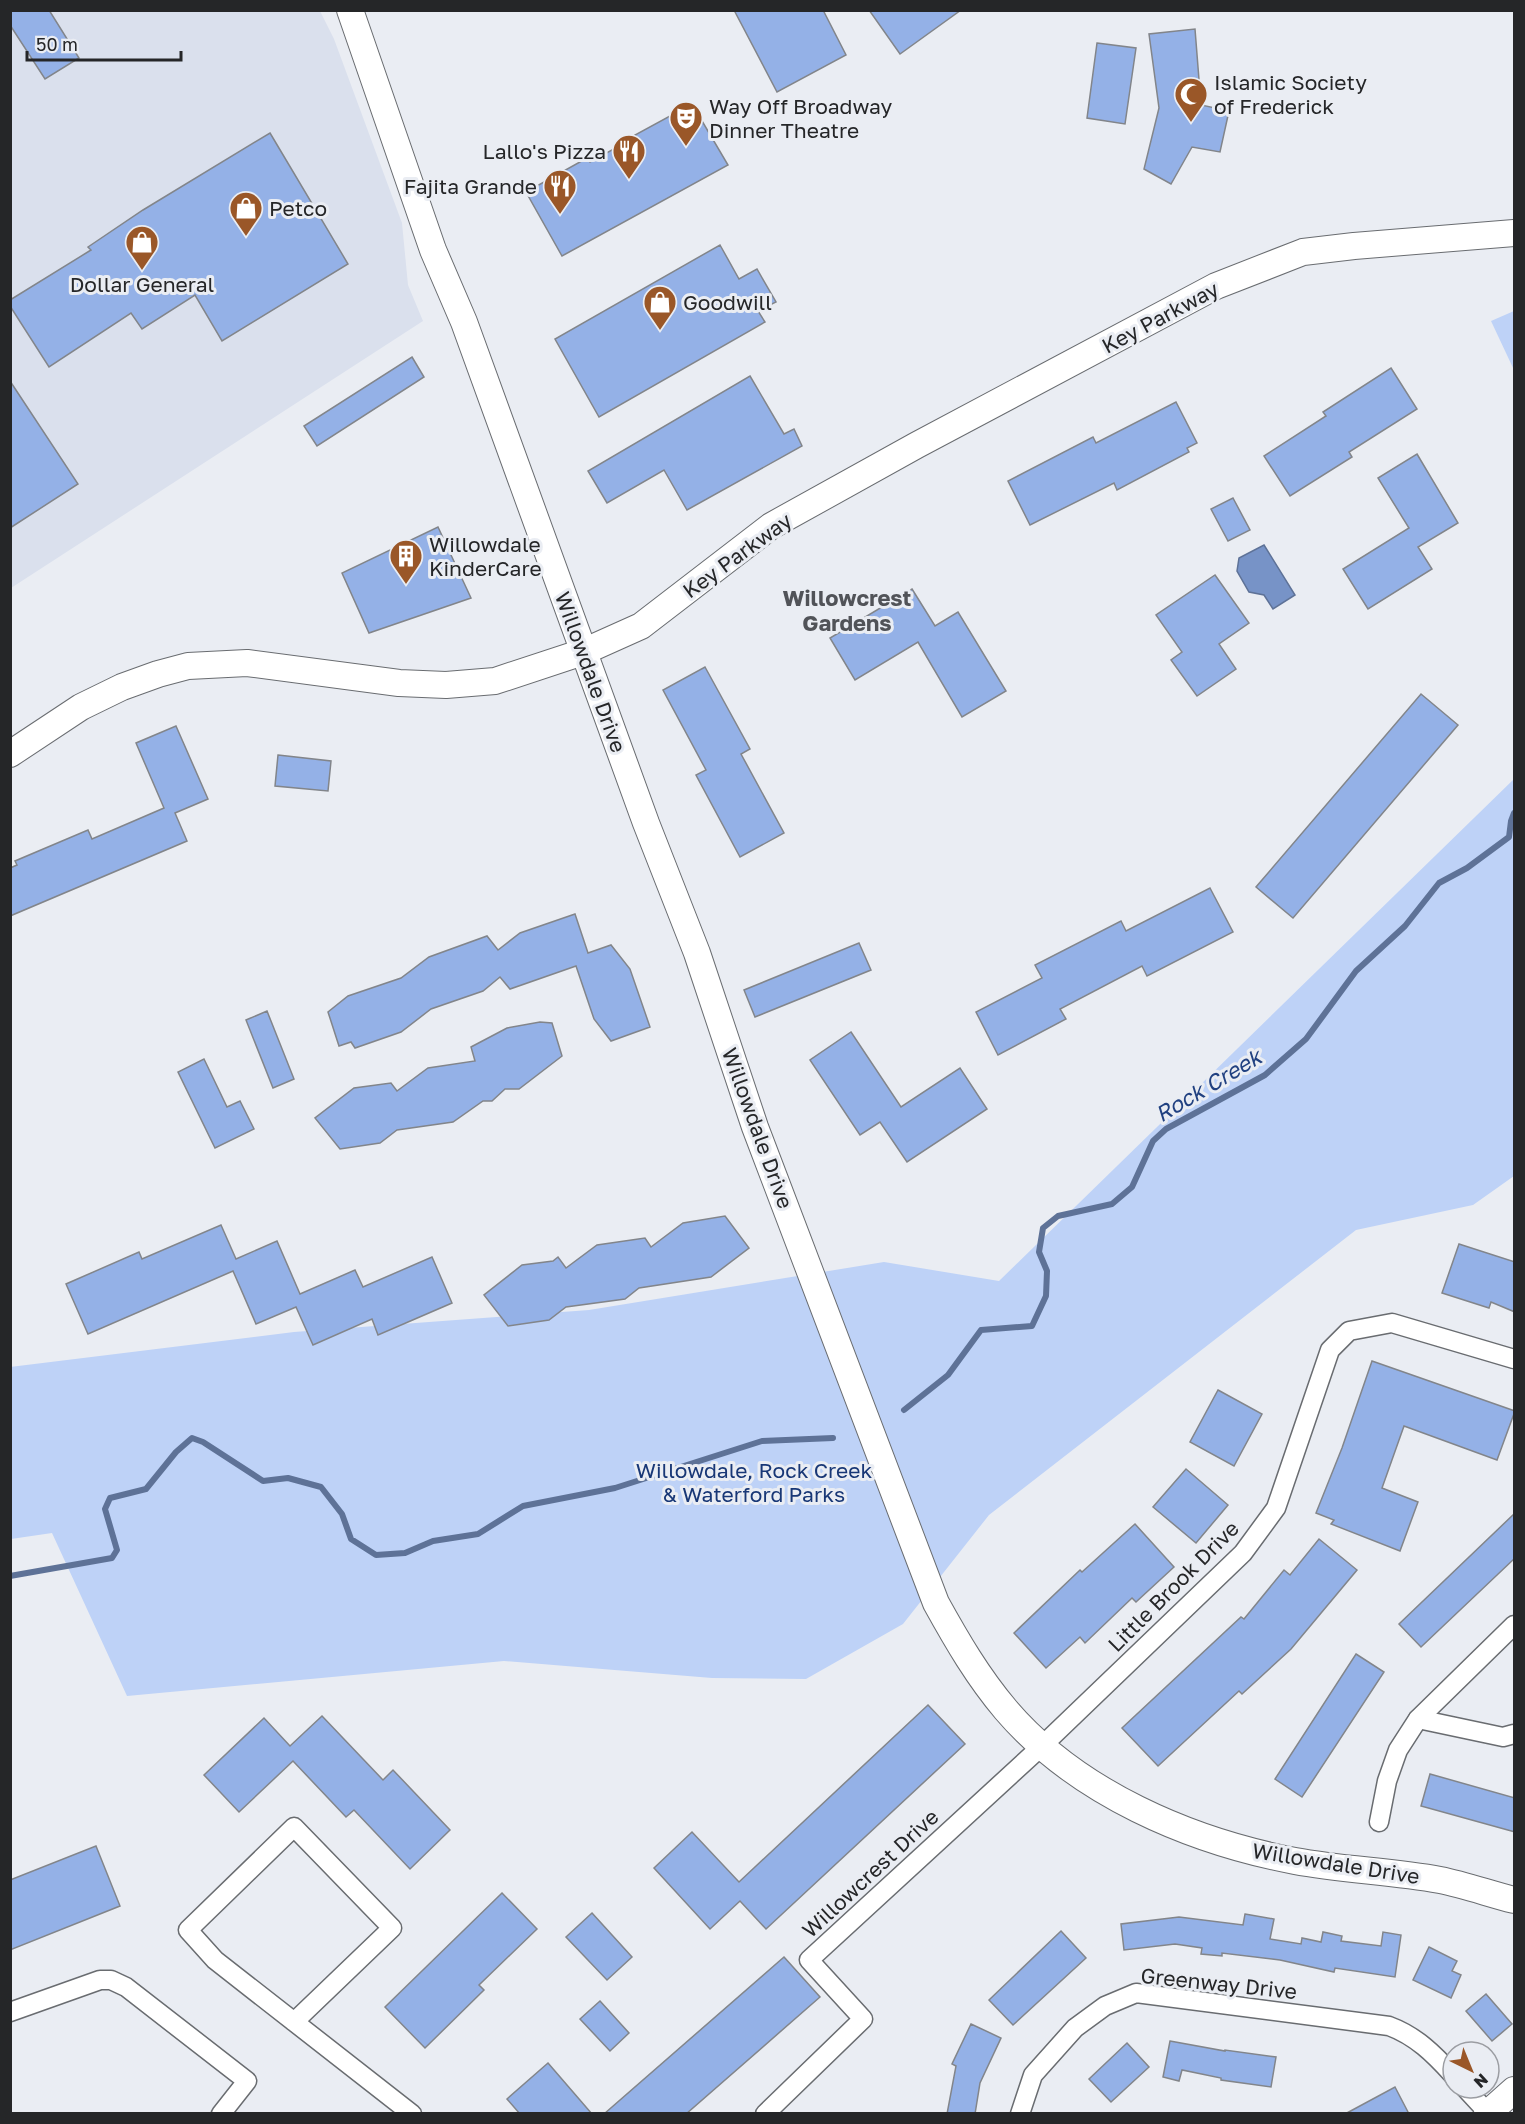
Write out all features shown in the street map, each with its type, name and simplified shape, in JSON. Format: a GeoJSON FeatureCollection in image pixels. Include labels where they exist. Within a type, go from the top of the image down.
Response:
{"type":"FeatureCollection","features":[{"type":"Feature","properties":{"kind":"street","name":"Willowdale Drive"},"geometry":{"type":"LineString","coordinates":[[350,10],[433,250],[464,322],[646,823],[698,953],[755,1126],[936,1604],[978,1674],[1008,1711],[1043,1745],[1093,1785],[1147,1814],[1227,1844],[1295,1861],[1440,1880],[1515,1900]]}},
{"type":"Feature","properties":{"kind":"street","name":"Key Parkway"},"geometry":{"type":"LineString","coordinates":[[10,754],[92,702],[122,687],[188,666],[247,663],[399,683],[446,685],[495,681],[583,652],[640,626],[771,526],[917,445],[1216,286],[1304,252],[1515,233]]}},
{"type":"Feature","properties":{"kind":"street","name":"Little Brook Drive"},"geometry":{"type":"LineString","coordinates":[[1043,1745],[1243,1553],[1276,1508],[1330,1350],[1349,1331],[1392,1323],[1515,1359]]}},
{"type":"Feature","properties":{"kind":"street"},"geometry":{"type":"LineString","coordinates":[[1379,1822],[1387,1781],[1398,1749],[1418,1719],[1515,1625]]}},
{"type":"Feature","properties":{"kind":"street"},"geometry":{"type":"LineString","coordinates":[[1418,1719],[1494,1736],[1503,1737],[1515,1734]]}},
{"type":"Feature","properties":{"kind":"street","name":"Willowcrest Drive"},"geometry":{"type":"LineString","coordinates":[[765,2114],[863,2019],[809,1960],[1043,1745]]}},
{"type":"Feature","properties":{"kind":"street"},"geometry":{"type":"LineString","coordinates":[[294,2022],[392,1928],[294,1827],[188,1930],[215,1960],[294,2022],[412,2114]]}},
{"type":"Feature","properties":{"kind":"street"},"geometry":{"type":"LineString","coordinates":[[10,2012],[100,1980],[111,1980],[126,1987],[248,2081],[221,2114]]}},
{"type":"Feature","properties":{"kind":"street","name":"Greenway Drive"},"geometry":{"type":"LineString","coordinates":[[1020,2114],[1033,2075],[1076,2028],[1105,2006],[1136,1993],[1389,2026],[1403,2031],[1441,2062]]}},
{"type":"Feature","properties":{"kind":"street"},"geometry":{"type":"LineString","coordinates":[[1476,2100],[1488,2113],[1515,2090]]}},
{"type":"Feature","properties":{"kind":"shaded area"},"geometry":{"type":"Polygon","coordinates":[[[124,10],[125,12],[128,10],[320,11],[334,39],[402,223],[408,285],[423,321],[11,588],[11,11],[124,10]]]}},
{"type":"Feature","properties":{"kind":"shaded area"},"geometry":{"type":"Polygon","coordinates":[[[1264,545],[1295,595],[1273,609],[1264,595],[1249,592],[1237,571],[1239,558],[1264,545]]]}},
{"type":"Feature","properties":{"kind":"green space"},"geometry":{"type":"Polygon","coordinates":[[[1514,311],[1514,370],[1491,321],[1514,311]]]}},
{"type":"Feature","properties":{"kind":"green space","name":"Willowdale, Rock Creek & Waterford Parks"},"geometry":{"type":"Polygon","coordinates":[[[1514,779],[1514,1176],[1473,1205],[1356,1230],[989,1515],[903,1624],[806,1679],[712,1678],[504,1661],[127,1696],[52,1533],[11,1539],[10,1367],[294,1332],[589,1310],[884,1262],[999,1281],[1514,779]]]}},
{"type":"Feature","properties":{"kind":"building"},"geometry":{"type":"Polygon","coordinates":[[[10,10],[49,10],[79,58],[45,79],[10,25],[10,10]]]}},
{"type":"Feature","properties":{"kind":"building"},"geometry":{"type":"Polygon","coordinates":[[[734,10],[823,10],[846,55],[777,92],[734,10]]]}},
{"type":"Feature","properties":{"kind":"building"},"geometry":{"type":"Polygon","coordinates":[[[869,10],[961,10],[900,54],[869,10]]]}},
{"type":"Feature","properties":{"kind":"building","name":"Islamic Society of Frederick"},"geometry":{"type":"Polygon","coordinates":[[[1195,29],[1201,105],[1229,111],[1220,152],[1192,147],[1171,184],[1144,169],[1159,108],[1149,34],[1195,29]]]}},
{"type":"Feature","properties":{"kind":"building"},"geometry":{"type":"Polygon","coordinates":[[[1097,43],[1136,48],[1125,124],[1087,118],[1097,43]]]}},
{"type":"Feature","properties":{"kind":"building"},"geometry":{"type":"Polygon","coordinates":[[[692,104],[728,165],[562,256],[526,192],[587,158],[590,162],[692,104]]]}},
{"type":"Feature","properties":{"kind":"building","name":"Petco"},"geometry":{"type":"Polygon","coordinates":[[[270,133],[348,264],[222,341],[195,295],[142,329],[131,313],[49,367],[10,306],[10,300],[91,250],[88,247],[143,210],[270,133]]]}},
{"type":"Feature","properties":{"kind":"building","name":"Goodwill"},"geometry":{"type":"Polygon","coordinates":[[[720,245],[739,279],[757,269],[776,302],[758,311],[765,322],[599,417],[555,339],[720,245]]]}},
{"type":"Feature","properties":{"kind":"building"},"geometry":{"type":"Polygon","coordinates":[[[412,357],[424,377],[317,446],[304,426],[412,357]]]}},
{"type":"Feature","properties":{"kind":"building"},"geometry":{"type":"Polygon","coordinates":[[[1391,368],[1417,409],[1349,452],[1352,457],[1290,496],[1264,456],[1326,416],[1323,412],[1391,368]]]}},
{"type":"Feature","properties":{"kind":"building"},"geometry":{"type":"Polygon","coordinates":[[[750,376],[784,434],[794,429],[802,446],[687,510],[664,470],[607,503],[588,471],[750,376]]]}},
{"type":"Feature","properties":{"kind":"building"},"geometry":{"type":"Polygon","coordinates":[[[10,381],[78,484],[10,528],[10,381]]]}},
{"type":"Feature","properties":{"kind":"building"},"geometry":{"type":"Polygon","coordinates":[[[1176,402],[1197,443],[1187,448],[1189,452],[1117,490],[1114,483],[1030,525],[1008,481],[1093,437],[1096,443],[1176,402]]]}},
{"type":"Feature","properties":{"kind":"building"},"geometry":{"type":"Polygon","coordinates":[[[1417,454],[1458,523],[1418,547],[1432,569],[1368,609],[1343,569],[1409,528],[1378,478],[1417,454]]]}},
{"type":"Feature","properties":{"kind":"building"},"geometry":{"type":"Polygon","coordinates":[[[1233,498],[1250,530],[1228,541],[1211,509],[1233,498]]]}},
{"type":"Feature","properties":{"kind":"building","name":"Willowdale KinderCare"},"geometry":{"type":"Polygon","coordinates":[[[438,527],[471,598],[369,633],[342,573],[438,527]]]}},
{"type":"Feature","properties":{"kind":"building"},"geometry":{"type":"Polygon","coordinates":[[[1215,575],[1249,623],[1219,644],[1236,669],[1197,696],[1171,660],[1182,652],[1156,615],[1215,575]]]}},
{"type":"Feature","properties":{"kind":"building"},"geometry":{"type":"Polygon","coordinates":[[[912,589],[935,626],[958,612],[1006,691],[962,717],[918,642],[855,680],[830,638],[912,589]]]}},
{"type":"Feature","properties":{"kind":"building"},"geometry":{"type":"Polygon","coordinates":[[[705,667],[750,749],[741,754],[784,833],[740,857],[696,775],[706,770],[663,690],[705,667]]]}},
{"type":"Feature","properties":{"kind":"building"},"geometry":{"type":"Polygon","coordinates":[[[1421,694],[1458,725],[1293,918],[1256,887],[1421,694]]]}},
{"type":"Feature","properties":{"kind":"building"},"geometry":{"type":"Polygon","coordinates":[[[176,726],[208,799],[175,813],[187,841],[10,916],[10,868],[17,865],[15,861],[88,830],[92,839],[164,808],[136,743],[176,726]]]}},
{"type":"Feature","properties":{"kind":"building"},"geometry":{"type":"Polygon","coordinates":[[[278,755],[331,761],[328,791],[275,786],[278,755]]]}},
{"type":"Feature","properties":{"kind":"building"},"geometry":{"type":"Polygon","coordinates":[[[1210,888],[1233,932],[1147,976],[1142,966],[1060,1009],[1066,1019],[998,1055],[976,1012],[1042,978],[1035,965],[1121,921],[1126,931],[1210,888]]]}},
{"type":"Feature","properties":{"kind":"building"},"geometry":{"type":"Polygon","coordinates":[[[575,914],[588,953],[611,945],[630,969],[650,1027],[611,1041],[594,1019],[576,966],[510,989],[500,977],[483,991],[431,1009],[401,1032],[355,1048],[351,1042],[339,1046],[328,1012],[348,996],[401,978],[429,957],[487,936],[498,950],[520,933],[575,914]]]}},
{"type":"Feature","properties":{"kind":"building"},"geometry":{"type":"Polygon","coordinates":[[[859,943],[871,970],[755,1017],[744,990],[859,943]]]}},
{"type":"Feature","properties":{"kind":"building"},"geometry":{"type":"Polygon","coordinates":[[[267,1011],[294,1079],[273,1088],[246,1020],[267,1011]]]}},
{"type":"Feature","properties":{"kind":"building"},"geometry":{"type":"Polygon","coordinates":[[[540,1022],[552,1023],[562,1056],[519,1089],[505,1089],[492,1101],[483,1101],[453,1122],[397,1130],[380,1143],[340,1149],[315,1118],[354,1088],[391,1083],[397,1091],[428,1068],[475,1061],[471,1047],[507,1028],[540,1022]]]}},
{"type":"Feature","properties":{"kind":"building"},"geometry":{"type":"Polygon","coordinates":[[[851,1032],[901,1107],[960,1068],[987,1109],[907,1162],[880,1122],[860,1135],[810,1060],[851,1032]]]}},
{"type":"Feature","properties":{"kind":"building"},"geometry":{"type":"Polygon","coordinates":[[[204,1059],[227,1107],[240,1101],[254,1129],[215,1148],[178,1072],[204,1059]]]}},
{"type":"Feature","properties":{"kind":"building"},"geometry":{"type":"Polygon","coordinates":[[[725,1216],[749,1248],[711,1277],[639,1288],[625,1299],[566,1307],[549,1320],[508,1326],[484,1295],[522,1265],[553,1261],[558,1257],[566,1268],[597,1245],[645,1238],[651,1247],[683,1223],[725,1216]]]}},
{"type":"Feature","properties":{"kind":"building"},"geometry":{"type":"Polygon","coordinates":[[[221,1225],[236,1259],[277,1241],[300,1294],[355,1270],[363,1287],[432,1257],[452,1303],[378,1335],[372,1319],[313,1345],[296,1307],[256,1324],[233,1271],[88,1334],[66,1284],[139,1252],[142,1259],[221,1225]]]}},
{"type":"Feature","properties":{"kind":"building"},"geometry":{"type":"Polygon","coordinates":[[[1459,1244],[1515,1262],[1515,1312],[1491,1302],[1489,1308],[1442,1293],[1459,1244]]]}},
{"type":"Feature","properties":{"kind":"building"},"geometry":{"type":"Polygon","coordinates":[[[1372,1361],[1515,1411],[1497,1460],[1404,1426],[1382,1488],[1418,1502],[1400,1551],[1331,1524],[1334,1520],[1316,1513],[1342,1448],[1372,1361]]]}},
{"type":"Feature","properties":{"kind":"building"},"geometry":{"type":"Polygon","coordinates":[[[1218,1390],[1262,1414],[1234,1466],[1190,1442],[1218,1390]]]}},
{"type":"Feature","properties":{"kind":"building"},"geometry":{"type":"Polygon","coordinates":[[[1186,1469],[1228,1505],[1196,1543],[1153,1507],[1186,1469]]]}},
{"type":"Feature","properties":{"kind":"building"},"geometry":{"type":"Polygon","coordinates":[[[1515,1513],[1515,1558],[1421,1647],[1399,1624],[1515,1513]]]}},
{"type":"Feature","properties":{"kind":"building"},"geometry":{"type":"Polygon","coordinates":[[[1135,1524],[1174,1567],[1136,1602],[1132,1598],[1085,1643],[1080,1637],[1046,1668],[1014,1633],[1080,1570],[1082,1572],[1135,1524]]]}},
{"type":"Feature","properties":{"kind":"building"},"geometry":{"type":"Polygon","coordinates":[[[1319,1539],[1357,1570],[1291,1649],[1242,1694],[1239,1691],[1158,1766],[1122,1728],[1241,1617],[1244,1619],[1284,1570],[1290,1575],[1319,1539]]]}},
{"type":"Feature","properties":{"kind":"building"},"geometry":{"type":"Polygon","coordinates":[[[1356,1654],[1384,1672],[1302,1797],[1275,1779],[1356,1654]]]}},
{"type":"Feature","properties":{"kind":"building"},"geometry":{"type":"Polygon","coordinates":[[[928,1705],[965,1744],[766,1929],[740,1901],[710,1929],[654,1868],[692,1832],[739,1882],[928,1705]]]}},
{"type":"Feature","properties":{"kind":"building"},"geometry":{"type":"Polygon","coordinates":[[[322,1716],[383,1780],[393,1770],[450,1830],[410,1869],[354,1810],[346,1817],[293,1761],[239,1812],[204,1775],[264,1718],[290,1746],[322,1716]]]}},
{"type":"Feature","properties":{"kind":"building"},"geometry":{"type":"Polygon","coordinates":[[[1430,1774],[1515,1798],[1515,1832],[1421,1806],[1430,1774]]]}},
{"type":"Feature","properties":{"kind":"building"},"geometry":{"type":"Polygon","coordinates":[[[96,1846],[120,1906],[10,1950],[10,1880],[96,1846]]]}},
{"type":"Feature","properties":{"kind":"building"},"geometry":{"type":"Polygon","coordinates":[[[502,1893],[537,1929],[479,1985],[484,1990],[425,2048],[385,2007],[502,1893]]]}},
{"type":"Feature","properties":{"kind":"building"},"geometry":{"type":"Polygon","coordinates":[[[592,1913],[632,1957],[607,1980],[566,1937],[592,1913]]]}},
{"type":"Feature","properties":{"kind":"building"},"geometry":{"type":"Polygon","coordinates":[[[1245,1914],[1274,1919],[1270,1939],[1301,1944],[1302,1938],[1321,1942],[1323,1932],[1342,1936],[1341,1941],[1381,1946],[1383,1932],[1401,1935],[1395,1977],[1335,1968],[1334,1972],[1280,1960],[1222,1953],[1222,1956],[1201,1954],[1202,1948],[1175,1944],[1124,1950],[1121,1924],[1179,1917],[1243,1925],[1245,1914]]]}},
{"type":"Feature","properties":{"kind":"building"},"geometry":{"type":"Polygon","coordinates":[[[1061,1931],[1086,1958],[1013,2025],[989,2000],[1061,1931]]]}},
{"type":"Feature","properties":{"kind":"building"},"geometry":{"type":"Polygon","coordinates":[[[1429,1947],[1457,1961],[1452,1971],[1461,1975],[1451,1998],[1413,1980],[1429,1947]]]}},
{"type":"Feature","properties":{"kind":"building"},"geometry":{"type":"Polygon","coordinates":[[[784,1957],[820,1997],[686,2114],[604,2114],[784,1957]]]}},
{"type":"Feature","properties":{"kind":"building"},"geometry":{"type":"Polygon","coordinates":[[[1486,1994],[1512,2024],[1491,2040],[1466,2011],[1486,1994]]]}},
{"type":"Feature","properties":{"kind":"building"},"geometry":{"type":"Polygon","coordinates":[[[600,2001],[629,2033],[610,2051],[580,2019],[600,2001]]]}},
{"type":"Feature","properties":{"kind":"building"},"geometry":{"type":"Polygon","coordinates":[[[971,2024],[1001,2038],[980,2083],[975,2114],[947,2114],[956,2066],[952,2064],[971,2024]]]}},
{"type":"Feature","properties":{"kind":"building"},"geometry":{"type":"Polygon","coordinates":[[[1170,2041],[1276,2057],[1271,2087],[1221,2080],[1221,2078],[1182,2070],[1179,2081],[1163,2077],[1170,2041]]]}},
{"type":"Feature","properties":{"kind":"building"},"geometry":{"type":"Polygon","coordinates":[[[1127,2043],[1149,2067],[1111,2102],[1089,2079],[1127,2043]]]}},
{"type":"Feature","properties":{"kind":"building"},"geometry":{"type":"Polygon","coordinates":[[[548,2063],[592,2114],[520,2114],[507,2099],[548,2063]]]}},
{"type":"Feature","properties":{"kind":"building"},"geometry":{"type":"Polygon","coordinates":[[[1395,2087],[1409,2114],[1345,2114],[1395,2087]]]}},
{"type":"Feature","properties":{"kind":"waterway","name":"Rock Creek"},"geometry":{"type":"LineString","coordinates":[[904,1410],[948,1375],[981,1330],[1032,1326],[1046,1296],[1047,1271],[1039,1252],[1043,1228],[1058,1216],[1112,1204],[1132,1187],[1153,1141],[1166,1129],[1265,1075],[1306,1039],[1356,971],[1405,926],[1439,883],[1467,868],[1509,837],[1514,813]]}},
{"type":"Feature","properties":{"kind":"waterway","name":"Rock Creek"},"geometry":{"type":"LineString","coordinates":[[10,1576],[112,1558],[117,1550],[105,1509],[110,1498],[146,1489],[176,1452],[192,1438],[203,1442],[263,1481],[288,1478],[321,1487],[342,1514],[351,1539],[376,1555],[405,1553],[433,1541],[478,1534],[523,1506],[615,1488],[762,1441],[833,1438]]}},
{"type":"Feature","properties":{"kind":"place","name":"Islamic Society of Frederick"},"geometry":{"type":"Point","coordinates":[1191,123]}},
{"type":"Feature","properties":{"kind":"place","name":"Way Off Broadway Dinner Theatre"},"geometry":{"type":"Point","coordinates":[686,147]}},
{"type":"Feature","properties":{"kind":"place","name":"Lallo's Pizza"},"geometry":{"type":"Point","coordinates":[629,180]}},
{"type":"Feature","properties":{"kind":"place","name":"Fajita Grande"},"geometry":{"type":"Point","coordinates":[560,215]}},
{"type":"Feature","properties":{"kind":"place","name":"Petco"},"geometry":{"type":"Point","coordinates":[246,237]}},
{"type":"Feature","properties":{"kind":"place","name":"Dollar General"},"geometry":{"type":"Point","coordinates":[142,271]}},
{"type":"Feature","properties":{"kind":"place","name":"Goodwill"},"geometry":{"type":"Point","coordinates":[660,331]}},
{"type":"Feature","properties":{"kind":"place","name":"Willowdale KinderCare"},"geometry":{"type":"Point","coordinates":[406,585]}},
{"type":"Feature","properties":{"kind":"district","name":"Willowcrest Gardens"},"geometry":{"type":"Point","coordinates":[847,610]}}]}
